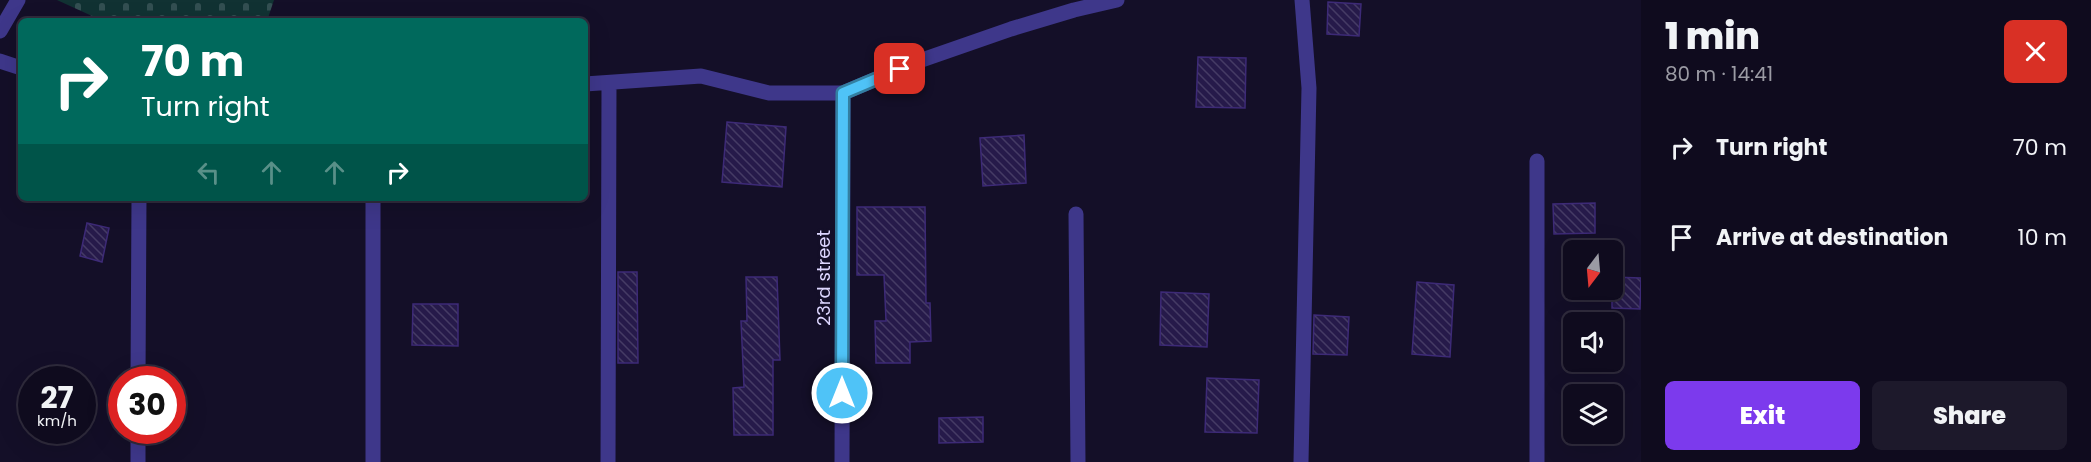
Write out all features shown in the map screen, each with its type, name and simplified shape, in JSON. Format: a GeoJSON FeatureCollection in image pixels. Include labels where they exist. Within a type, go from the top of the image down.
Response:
{"type":"FeatureCollection","features":[{"type":"Feature","properties":{"kind":"street"},"geometry":{"type":"LineString","coordinates":[[0,31],[18,0]]}},
{"type":"Feature","properties":{"kind":"street"},"geometry":{"type":"LineString","coordinates":[[588,84],[701,76],[769,93],[843,93],[919,61],[1011,29],[1117,0]]}},
{"type":"Feature","properties":{"kind":"street"},"geometry":{"type":"LineString","coordinates":[[1301,462],[1309,88],[1302,0]]}},
{"type":"Feature","properties":{"kind":"street"},"geometry":{"type":"LineString","coordinates":[[0,61],[18,68]]}},
{"type":"Feature","properties":{"kind":"street"},"geometry":{"type":"LineString","coordinates":[[608,462],[609,83]]}},
{"type":"Feature","properties":{"kind":"street","name":"23rd street"},"geometry":{"type":"LineString","coordinates":[[842,462],[843,93]]}},
{"type":"Feature","properties":{"kind":"street"},"geometry":{"type":"LineString","coordinates":[[1537,462],[1538,161]]}},
{"type":"Feature","properties":{"kind":"street"},"geometry":{"type":"LineString","coordinates":[[138,366],[139,201]]}},
{"type":"Feature","properties":{"kind":"street"},"geometry":{"type":"LineString","coordinates":[[373,201],[374,462]]}},
{"type":"Feature","properties":{"kind":"street"},"geometry":{"type":"LineString","coordinates":[[1076,214],[1078,462]]}},
{"type":"Feature","properties":{"kind":"street"},"geometry":{"type":"LineString","coordinates":[[138,444],[138,462]]}},
{"type":"Feature","properties":{"kind":"green space"},"geometry":{"type":"Polygon","coordinates":[[[57,0],[274,0],[268,18],[96,18],[57,0]]]}},
{"type":"Feature","properties":{"kind":"building"},"geometry":{"type":"Polygon","coordinates":[[[1328,2],[1361,4],[1359,36],[1327,34],[1328,2]]]}},
{"type":"Feature","properties":{"kind":"building"},"geometry":{"type":"Polygon","coordinates":[[[1198,57],[1246,58],[1245,108],[1196,107],[1198,57]]]}},
{"type":"Feature","properties":{"kind":"building"},"geometry":{"type":"Polygon","coordinates":[[[727,122],[786,127],[782,187],[722,182],[727,122]]]}},
{"type":"Feature","properties":{"kind":"building"},"geometry":{"type":"Polygon","coordinates":[[[1024,135],[1026,183],[983,186],[980,138],[1024,135]]]}},
{"type":"Feature","properties":{"kind":"building"},"geometry":{"type":"Polygon","coordinates":[[[1595,203],[1595,233],[1554,234],[1553,204],[1595,203]]]}},
{"type":"Feature","properties":{"kind":"building"},"geometry":{"type":"Polygon","coordinates":[[[857,207],[925,207],[926,303],[930,303],[931,341],[910,342],[910,363],[876,363],[875,321],[886,321],[884,275],[857,275],[857,207]]]}},
{"type":"Feature","properties":{"kind":"building"},"geometry":{"type":"Polygon","coordinates":[[[87,223],[109,228],[102,262],[80,256],[87,223]]]}},
{"type":"Feature","properties":{"kind":"building"},"geometry":{"type":"Polygon","coordinates":[[[618,272],[637,272],[638,363],[618,363],[618,272]]]}},
{"type":"Feature","properties":{"kind":"building"},"geometry":{"type":"Polygon","coordinates":[[[746,277],[777,277],[780,360],[773,360],[773,435],[734,435],[733,388],[744,387],[741,321],[747,321],[746,277]]]}},
{"type":"Feature","properties":{"kind":"building"},"geometry":{"type":"Polygon","coordinates":[[[1623,277],[1641,278],[1640,309],[1612,308],[1612,300],[1623,300],[1623,277]]]}},
{"type":"Feature","properties":{"kind":"building"},"geometry":{"type":"Polygon","coordinates":[[[1417,282],[1454,285],[1450,357],[1412,354],[1417,282]]]}},
{"type":"Feature","properties":{"kind":"building"},"geometry":{"type":"Polygon","coordinates":[[[1161,292],[1209,294],[1207,347],[1160,345],[1161,292]]]}},
{"type":"Feature","properties":{"kind":"building"},"geometry":{"type":"Polygon","coordinates":[[[413,304],[458,304],[458,346],[412,345],[413,304]]]}},
{"type":"Feature","properties":{"kind":"building"},"geometry":{"type":"Polygon","coordinates":[[[1314,315],[1349,317],[1347,355],[1313,354],[1314,315]]]}},
{"type":"Feature","properties":{"kind":"building"},"geometry":{"type":"Polygon","coordinates":[[[1207,378],[1259,380],[1257,433],[1205,432],[1207,378]]]}},
{"type":"Feature","properties":{"kind":"building"},"geometry":{"type":"Polygon","coordinates":[[[983,417],[983,442],[939,443],[939,418],[983,417]]]}},
{"type":"Feature","properties":{"kind":"route"},"geometry":{"type":"LineString","coordinates":[[842,393],[843,93],[900,69]]}}]}
